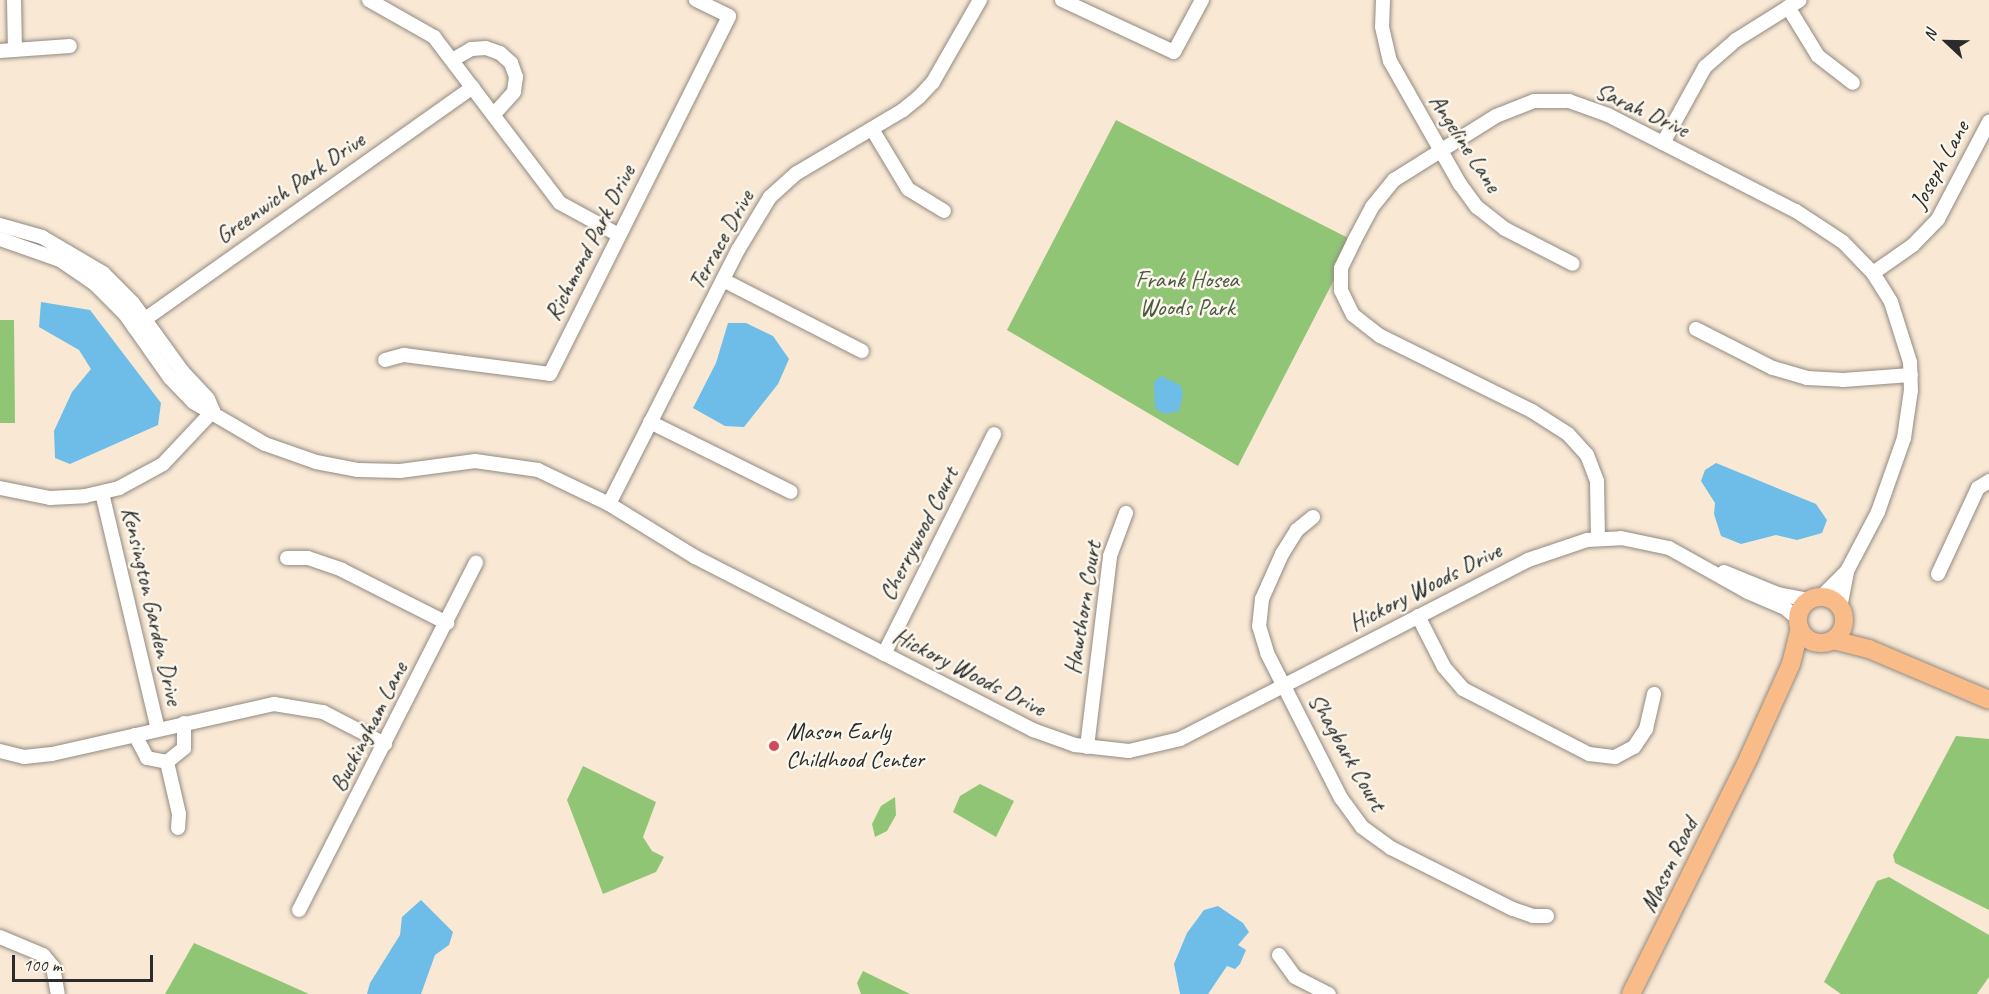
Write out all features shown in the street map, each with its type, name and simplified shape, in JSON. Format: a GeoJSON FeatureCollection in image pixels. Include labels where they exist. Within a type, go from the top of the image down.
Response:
{"type":"FeatureCollection","features":[{"type":"Feature","properties":{"kind":"main road"},"geometry":{"type":"LineString","coordinates":[[1946,680],[1901,652],[1856,633],[1842,611],[1815,598],[1799,624],[1810,640],[1829,641],[1869,649],[1989,700]]}},
{"type":"Feature","properties":{"kind":"main road"},"geometry":{"type":"LineString","coordinates":[[1829,641],[1842,629],[1842,611]]}},
{"type":"Feature","properties":{"kind":"main road","name":"Mason Road"},"geometry":{"type":"LineString","coordinates":[[1631,994],[1749,757],[1791,664],[1799,624]]}},
{"type":"Feature","properties":{"kind":"main road","name":"Mason Road"},"geometry":{"type":"LineString","coordinates":[[1749,757],[1769,732],[1801,662],[1829,641]]}},
{"type":"Feature","properties":{"kind":"street"},"geometry":{"type":"LineString","coordinates":[[14,0],[15,50]]}},
{"type":"Feature","properties":{"kind":"street"},"geometry":{"type":"LineString","coordinates":[[369,0],[423,28],[454,59],[560,203],[619,235]]}},
{"type":"Feature","properties":{"kind":"street","name":"Richmond Park Drive"},"geometry":{"type":"LineString","coordinates":[[385,360],[404,355],[550,374],[729,16],[696,0]]}},
{"type":"Feature","properties":{"kind":"street","name":"Terrace Drive"},"geometry":{"type":"LineString","coordinates":[[609,504],[723,280],[770,196],[797,173],[903,110],[933,82],[980,0]]}},
{"type":"Feature","properties":{"kind":"street"},"geometry":{"type":"LineString","coordinates":[[1062,0],[1174,52],[1202,0]]}},
{"type":"Feature","properties":{"kind":"street","name":"Angeline Lane"},"geometry":{"type":"LineString","coordinates":[[1383,0],[1382,27],[1390,62],[1460,184],[1487,216],[1573,264]]}},
{"type":"Feature","properties":{"kind":"street"},"geometry":{"type":"LineString","coordinates":[[1663,143],[1705,67],[1736,40],[1794,4],[1818,56],[1853,82]]}},
{"type":"Feature","properties":{"kind":"street"},"geometry":{"type":"LineString","coordinates":[[0,51],[70,46]]}},
{"type":"Feature","properties":{"kind":"street"},"geometry":{"type":"LineString","coordinates":[[454,59],[471,49],[486,48],[500,53],[511,63],[516,77],[514,92],[493,115]]}},
{"type":"Feature","properties":{"kind":"street","name":"Greenwich Park Drive"},"geometry":{"type":"LineString","coordinates":[[139,323],[473,87]]}},
{"type":"Feature","properties":{"kind":"street","name":"Sarah Drive"},"geometry":{"type":"LineString","coordinates":[[1598,539],[1597,481],[1587,455],[1568,434],[1532,411],[1380,336],[1353,315],[1342,297],[1341,268],[1372,207],[1394,180],[1439,148],[1508,110],[1548,100],[1589,107],[1663,143],[1826,229],[1873,273],[1899,321],[1911,375],[1910,411],[1892,479],[1847,571],[1842,611]]}},
{"type":"Feature","properties":{"kind":"street","name":"Joseph Lane"},"geometry":{"type":"LineString","coordinates":[[1873,273],[1913,244],[1938,219],[1989,122]]}},
{"type":"Feature","properties":{"kind":"street"},"geometry":{"type":"LineString","coordinates":[[872,129],[908,189],[944,211]]}},
{"type":"Feature","properties":{"kind":"street","name":"Hickory Woods Drive"},"geometry":{"type":"LineString","coordinates":[[0,225],[42,237],[92,264],[119,287],[139,323]]}},
{"type":"Feature","properties":{"kind":"street","name":"Hickory Woods Drive"},"geometry":{"type":"LineString","coordinates":[[0,239],[34,248],[78,271],[139,323],[208,399],[213,411],[265,444],[316,462],[358,470],[400,471],[475,461],[508,463],[556,476],[609,504],[695,557],[884,654],[1033,730],[1087,747],[1129,751],[1180,739],[1284,684],[1553,549],[1598,539],[1656,543],[1710,568],[1778,594],[1815,598]]}},
{"type":"Feature","properties":{"kind":"street"},"geometry":{"type":"LineString","coordinates":[[723,280],[862,351]]}},
{"type":"Feature","properties":{"kind":"street"},"geometry":{"type":"LineString","coordinates":[[1696,329],[1773,368],[1807,378],[1843,380],[1911,375]]}},
{"type":"Feature","properties":{"kind":"street"},"geometry":{"type":"LineString","coordinates":[[0,488],[50,498],[102,493],[139,479],[163,464],[213,411]]}},
{"type":"Feature","properties":{"kind":"street"},"geometry":{"type":"LineString","coordinates":[[650,422],[791,492]]}},
{"type":"Feature","properties":{"kind":"street","name":"Cherrywood Court"},"geometry":{"type":"LineString","coordinates":[[884,654],[994,434]]}},
{"type":"Feature","properties":{"kind":"street"},"geometry":{"type":"LineString","coordinates":[[1938,574],[1978,488],[1989,481]]}},
{"type":"Feature","properties":{"kind":"street","name":"Kensington Garden Drive"},"geometry":{"type":"LineString","coordinates":[[102,493],[158,729]]}},
{"type":"Feature","properties":{"kind":"street","name":"Hawthorn Court"},"geometry":{"type":"LineString","coordinates":[[1087,747],[1110,556],[1126,513]]}},
{"type":"Feature","properties":{"kind":"street","name":"Shagbark Court"},"geometry":{"type":"LineString","coordinates":[[1313,517],[1285,548],[1260,606],[1262,640],[1341,798],[1373,837],[1513,909],[1533,916],[1547,916]]}},
{"type":"Feature","properties":{"kind":"street"},"geometry":{"type":"LineString","coordinates":[[287,558],[308,558],[332,566],[447,622]]}},
{"type":"Feature","properties":{"kind":"street","name":"Buckingham Lane"},"geometry":{"type":"LineString","coordinates":[[299,910],[476,563]]}},
{"type":"Feature","properties":{"kind":"street","name":"Hickory Woods Drive"},"geometry":{"type":"LineString","coordinates":[[1710,568],[1799,624]]}},
{"type":"Feature","properties":{"kind":"street","name":"Sarah Drive"},"geometry":{"type":"LineString","coordinates":[[1815,598],[1847,571]]}},
{"type":"Feature","properties":{"kind":"street"},"geometry":{"type":"LineString","coordinates":[[1418,616],[1440,661],[1463,689],[1589,754],[1615,757],[1634,747],[1646,729],[1654,694]]}},
{"type":"Feature","properties":{"kind":"street"},"geometry":{"type":"LineString","coordinates":[[0,751],[38,757],[253,706],[288,704],[323,712],[385,744]]}},
{"type":"Feature","properties":{"kind":"street"},"geometry":{"type":"LineString","coordinates":[[167,762],[184,748],[184,723]]}},
{"type":"Feature","properties":{"kind":"street"},"geometry":{"type":"LineString","coordinates":[[135,735],[147,758],[167,762]]}},
{"type":"Feature","properties":{"kind":"street"},"geometry":{"type":"LineString","coordinates":[[167,762],[179,814],[178,828]]}},
{"type":"Feature","properties":{"kind":"street"},"geometry":{"type":"LineString","coordinates":[[0,937],[43,955],[52,967],[58,994]]}},
{"type":"Feature","properties":{"kind":"street"},"geometry":{"type":"LineString","coordinates":[[1279,955],[1295,977],[1329,994]]}},
{"type":"Feature","properties":{"kind":"green space","name":"Frank Hosea Woods Park"},"geometry":{"type":"Polygon","coordinates":[[[1116,120],[1354,241],[1238,466],[1007,330],[1116,120]]]}},
{"type":"Feature","properties":{"kind":"green space"},"geometry":{"type":"Polygon","coordinates":[[[0,320],[14,320],[15,423],[0,423],[0,320]]]}},
{"type":"Feature","properties":{"kind":"green space"},"geometry":{"type":"Polygon","coordinates":[[[1956,736],[1989,739],[1989,910],[1895,863],[1893,855],[1956,736]]]}},
{"type":"Feature","properties":{"kind":"green space"},"geometry":{"type":"Polygon","coordinates":[[[583,766],[656,802],[643,837],[652,851],[664,857],[656,872],[603,894],[567,800],[583,766]]]}},
{"type":"Feature","properties":{"kind":"green space"},"geometry":{"type":"Polygon","coordinates":[[[980,784],[1014,801],[996,837],[953,812],[960,796],[980,784]]]}},
{"type":"Feature","properties":{"kind":"green space"},"geometry":{"type":"Polygon","coordinates":[[[895,797],[896,815],[887,831],[875,837],[872,824],[881,806],[895,797]]]}},
{"type":"Feature","properties":{"kind":"green space"},"geometry":{"type":"Polygon","coordinates":[[[1889,877],[1989,935],[1989,977],[1977,994],[1841,994],[1824,982],[1877,881],[1889,877]]]}},
{"type":"Feature","properties":{"kind":"green space"},"geometry":{"type":"Polygon","coordinates":[[[194,943],[309,994],[165,994],[194,943]]]}},
{"type":"Feature","properties":{"kind":"green space"},"geometry":{"type":"Polygon","coordinates":[[[863,971],[910,994],[861,994],[857,983],[863,971]]]}},
{"type":"Feature","properties":{"kind":"water"},"geometry":{"type":"Polygon","coordinates":[[[41,302],[90,310],[161,403],[158,425],[70,464],[55,458],[54,431],[72,392],[91,369],[79,350],[39,327],[41,302]]]}},
{"type":"Feature","properties":{"kind":"water"},"geometry":{"type":"Polygon","coordinates":[[[728,323],[746,323],[773,336],[789,359],[778,384],[744,427],[725,426],[693,408],[716,363],[728,323]]]}},
{"type":"Feature","properties":{"kind":"water"},"geometry":{"type":"Polygon","coordinates":[[[1161,376],[1180,385],[1183,394],[1179,411],[1164,414],[1155,408],[1154,382],[1161,376]]]}},
{"type":"Feature","properties":{"kind":"water"},"geometry":{"type":"Polygon","coordinates":[[[1716,463],[1816,504],[1827,520],[1822,533],[1797,540],[1776,535],[1741,544],[1721,536],[1714,514],[1715,503],[1701,481],[1705,470],[1716,463]]]}},
{"type":"Feature","properties":{"kind":"water"},"geometry":{"type":"Polygon","coordinates":[[[421,900],[453,932],[449,945],[435,955],[421,994],[367,994],[370,983],[400,935],[402,917],[421,900]]]}},
{"type":"Feature","properties":{"kind":"water"},"geometry":{"type":"Polygon","coordinates":[[[1218,906],[1243,923],[1249,932],[1238,945],[1246,950],[1240,964],[1235,969],[1227,966],[1208,994],[1180,994],[1174,964],[1187,933],[1204,910],[1218,906]]]}},
{"type":"Feature","properties":{"kind":"place","name":"Mason Early Childhood Center"},"geometry":{"type":"Point","coordinates":[774,746]}}]}
